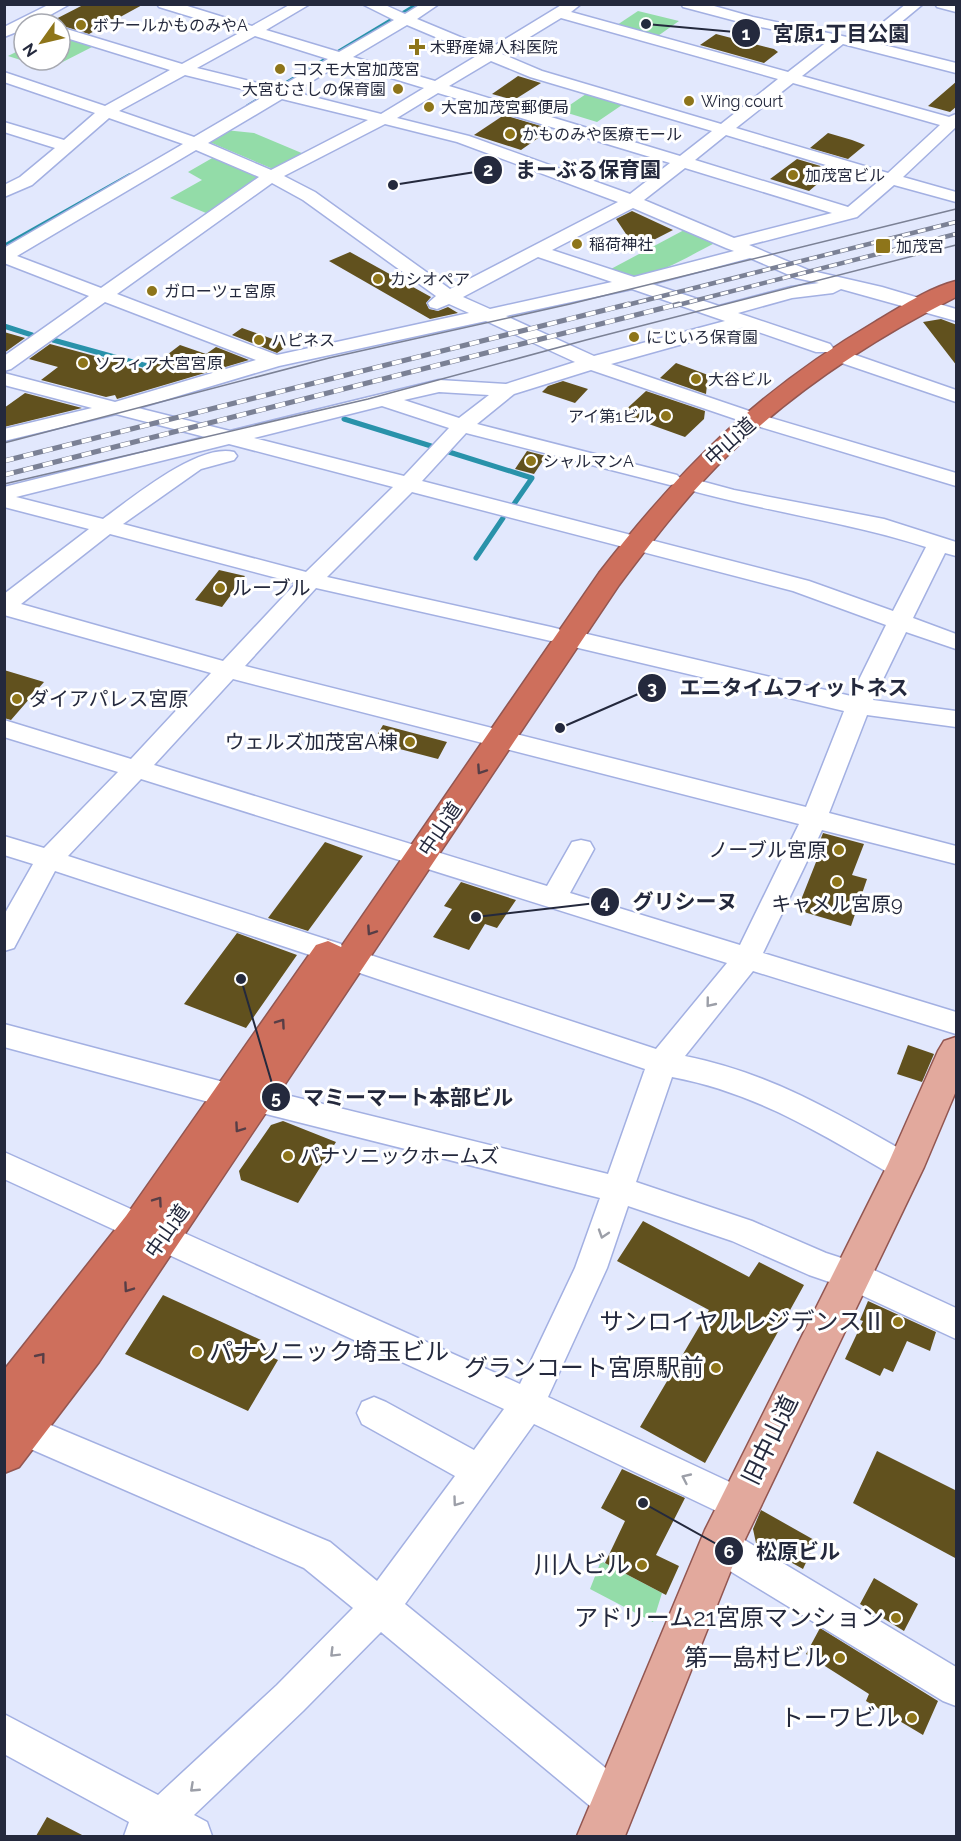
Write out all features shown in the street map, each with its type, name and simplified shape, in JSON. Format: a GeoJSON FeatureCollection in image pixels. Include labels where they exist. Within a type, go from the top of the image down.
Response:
{"type":"FeatureCollection","features":[{"type":"Feature","properties":{"kind":"highway","name":"中山道"},"geometry":{"type":"LineString","coordinates":[[10,1428],[85,1348],[151,1233],[627,541],[678,481],[720,448],[745,416],[830,352],[957,274]]}},
{"type":"Feature","properties":{"kind":"highway","name":"中山道"},"geometry":{"type":"LineString","coordinates":[[913,303],[957,288]]}},
{"type":"Feature","properties":{"kind":"main road","name":"旧中山道"},"geometry":{"type":"LineString","coordinates":[[608,1819],[720,1545],[905,1167],[956,1047]]}},
{"type":"Feature","properties":{"kind":"street"},"geometry":{"type":"LineString","coordinates":[[164,4],[253,33],[851,213]]}},
{"type":"Feature","properties":{"kind":"street"},"geometry":{"type":"LineString","coordinates":[[4,192],[26,181],[106,112],[303,4]]}},
{"type":"Feature","properties":{"kind":"street"},"geometry":{"type":"LineString","coordinates":[[369,4],[404,14],[545,77],[957,197]]}},
{"type":"Feature","properties":{"kind":"street"},"geometry":{"type":"LineString","coordinates":[[4,257],[404,14],[432,4]]}},
{"type":"Feature","properties":{"kind":"street"},"geometry":{"type":"LineString","coordinates":[[864,45],[916,4]]}},
{"type":"Feature","properties":{"kind":"street"},"geometry":{"type":"LineString","coordinates":[[942,4],[957,8]]}},
{"type":"Feature","properties":{"kind":"street"},"geometry":{"type":"LineString","coordinates":[[706,6],[751,21],[840,39],[957,68]]}},
{"type":"Feature","properties":{"kind":"street"},"geometry":{"type":"LineString","coordinates":[[4,365],[271,176],[386,118],[566,9],[791,78],[955,121]]}},
{"type":"Feature","properties":{"kind":"street"},"geometry":{"type":"LineString","coordinates":[[72,35],[110,47],[149,44]]}},
{"type":"Feature","properties":{"kind":"street"},"geometry":{"type":"LineString","coordinates":[[387,336],[383,329],[632,201],[840,39]]}},
{"type":"Feature","properties":{"kind":"street"},"geometry":{"type":"LineString","coordinates":[[128,46],[185,70],[386,118],[463,139],[632,201],[802,274],[957,315]]}},
{"type":"Feature","properties":{"kind":"street"},"geometry":{"type":"LineString","coordinates":[[4,77],[190,142],[271,176],[309,196],[449,297],[592,363],[745,416],[957,480]]}},
{"type":"Feature","properties":{"kind":"street"},"geometry":{"type":"LineString","coordinates":[[4,435],[116,408],[275,361],[634,283],[851,213],[955,121]]}},
{"type":"Feature","properties":{"kind":"street"},"geometry":{"type":"LineString","coordinates":[[4,127],[66,146]]}},
{"type":"Feature","properties":{"kind":"street"},"geometry":{"type":"LineString","coordinates":[[4,243],[190,142]]}},
{"type":"Feature","properties":{"kind":"street"},"geometry":{"type":"LineString","coordinates":[[535,250],[720,312],[957,396]]}},
{"type":"Feature","properties":{"kind":"street"},"geometry":{"type":"LineString","coordinates":[[4,257],[275,361]]}},
{"type":"Feature","properties":{"kind":"street"},"geometry":{"type":"LineString","coordinates":[[720,312],[791,293],[849,286]]}},
{"type":"Feature","properties":{"kind":"street"},"geometry":{"type":"LineString","coordinates":[[4,493],[386,401],[439,386],[507,390],[592,363],[745,321]]}},
{"type":"Feature","properties":{"kind":"street"},"geometry":{"type":"LineString","coordinates":[[4,379],[801,586],[957,642]]}},
{"type":"Feature","properties":{"kind":"street"},"geometry":{"type":"LineString","coordinates":[[4,941],[49,859],[137,768],[311,580],[408,484],[462,426],[507,390]]}},
{"type":"Feature","properties":{"kind":"street"},"geometry":{"type":"LineString","coordinates":[[4,1733],[165,1830],[381,1606],[528,1404],[591,1268],[662,1062],[747,958],[814,820],[858,706],[899,622],[947,546],[884,526],[731,496],[462,426],[386,401]]}},
{"type":"Feature","properties":{"kind":"street"},"geometry":{"type":"LineString","coordinates":[[4,606],[104,528],[194,465],[262,445]]}},
{"type":"Feature","properties":{"kind":"street"},"geometry":{"type":"LineString","coordinates":[[4,500],[104,528],[311,580],[858,706],[957,719]]}},
{"type":"Feature","properties":{"kind":"street"},"geometry":{"type":"LineString","coordinates":[[4,606],[228,670],[957,855]]}},
{"type":"Feature","properties":{"kind":"street"},"geometry":{"type":"LineString","coordinates":[[4,728],[747,958],[956,1047]]}},
{"type":"Feature","properties":{"kind":"street"},"geometry":{"type":"LineString","coordinates":[[4,845],[662,1062],[696,1069],[782,1098],[905,1167]]}},
{"type":"Feature","properties":{"kind":"street"},"geometry":{"type":"LineString","coordinates":[[554,898],[582,849]]}},
{"type":"Feature","properties":{"kind":"street"},"geometry":{"type":"LineString","coordinates":[[4,1035],[244,1098],[618,1189],[741,1231],[820,1265],[852,1275],[957,1324]]}},
{"type":"Feature","properties":{"kind":"street"},"geometry":{"type":"LineString","coordinates":[[4,1165],[739,1503]]}},
{"type":"Feature","properties":{"kind":"street"},"geometry":{"type":"LineString","coordinates":[[374,1413],[480,1471]]}},
{"type":"Feature","properties":{"kind":"street"},"geometry":{"type":"LineString","coordinates":[[10,1428],[317,1556],[381,1606],[608,1819]]}},
{"type":"Feature","properties":{"kind":"street"},"geometry":{"type":"LineString","coordinates":[[720,1545],[957,1688]]}},
{"type":"Feature","properties":{"kind":"green space"},"geometry":{"type":"Polygon","coordinates":[[[638,11],[679,21],[655,38],[614,27],[638,11]]]}},
{"type":"Feature","properties":{"kind":"green space"},"geometry":{"type":"Polygon","coordinates":[[[72,39],[94,46],[72,57],[72,39]]]}},
{"type":"Feature","properties":{"kind":"green space"},"geometry":{"type":"Polygon","coordinates":[[[586,94],[622,105],[597,122],[561,111],[586,94]]]}},
{"type":"Feature","properties":{"kind":"green space"},"geometry":{"type":"Polygon","coordinates":[[[225,130],[254,133],[304,154],[273,169],[207,141],[225,130]]]}},
{"type":"Feature","properties":{"kind":"green space"},"geometry":{"type":"Polygon","coordinates":[[[214,157],[262,177],[206,213],[170,198],[202,180],[188,172],[214,157]]]}},
{"type":"Feature","properties":{"kind":"green space"},"geometry":{"type":"Polygon","coordinates":[[[686,229],[717,242],[668,267],[647,274],[630,276],[609,270],[686,229]]]}},
{"type":"Feature","properties":{"kind":"green space"},"geometry":{"type":"Polygon","coordinates":[[[601,1561],[662,1593],[653,1622],[590,1589],[601,1561]]]}},
{"type":"Feature","properties":{"kind":"building"},"geometry":{"type":"Polygon","coordinates":[[[85,4],[144,4],[89,34],[72,29],[72,12],[69,12],[85,4]]]}},
{"type":"Feature","properties":{"kind":"building"},"geometry":{"type":"Polygon","coordinates":[[[716,34],[778,52],[764,63],[700,45],[716,34]]]}},
{"type":"Feature","properties":{"kind":"building"},"geometry":{"type":"Polygon","coordinates":[[[518,76],[541,83],[514,100],[492,94],[518,76]]]}},
{"type":"Feature","properties":{"kind":"building"},"geometry":{"type":"Polygon","coordinates":[[[957,81],[957,106],[950,112],[928,106],[957,81]]]}},
{"type":"Feature","properties":{"kind":"building","name":"かものみや医療モール"},"geometry":{"type":"Polygon","coordinates":[[[504,115],[551,129],[521,150],[474,135],[504,115]]]}},
{"type":"Feature","properties":{"kind":"building"},"geometry":{"type":"Polygon","coordinates":[[[828,133],[865,145],[848,159],[810,148],[828,133]]]}},
{"type":"Feature","properties":{"kind":"building","name":"加茂宮ビル"},"geometry":{"type":"Polygon","coordinates":[[[797,159],[834,170],[809,191],[770,179],[797,159]]]}},
{"type":"Feature","properties":{"kind":"building"},"geometry":{"type":"Polygon","coordinates":[[[632,211],[673,230],[636,249],[616,219],[632,211]]]}},
{"type":"Feature","properties":{"kind":"building","name":"カシオペア"},"geometry":{"type":"Polygon","coordinates":[[[350,252],[431,297],[426,303],[429,309],[438,311],[448,307],[458,313],[430,319],[329,261],[350,252]]]}},
{"type":"Feature","properties":{"kind":"building"},"geometry":{"type":"Polygon","coordinates":[[[941,319],[957,325],[957,366],[923,322],[941,319]]]}},
{"type":"Feature","properties":{"kind":"building","name":"ハピネス"},"geometry":{"type":"Polygon","coordinates":[[[242,328],[289,345],[277,353],[232,335],[242,328]]]}},
{"type":"Feature","properties":{"kind":"building"},"geometry":{"type":"Polygon","coordinates":[[[4,332],[25,338],[4,353],[4,332]]]}},
{"type":"Feature","properties":{"kind":"building"},"geometry":{"type":"Polygon","coordinates":[[[50,344],[147,370],[180,345],[206,354],[216,347],[249,360],[117,399],[115,395],[106,397],[41,380],[58,367],[29,359],[50,344]]]}},
{"type":"Feature","properties":{"kind":"building","name":"大谷ビル"},"geometry":{"type":"Polygon","coordinates":[[[676,363],[708,375],[706,394],[660,378],[676,363]]]}},
{"type":"Feature","properties":{"kind":"building"},"geometry":{"type":"Polygon","coordinates":[[[563,381],[588,389],[575,403],[542,392],[548,386],[563,381]]]}},
{"type":"Feature","properties":{"kind":"building","name":"アイ第1ビル"},"geometry":{"type":"Polygon","coordinates":[[[646,391],[705,411],[704,419],[685,437],[621,414],[646,391]]]}},
{"type":"Feature","properties":{"kind":"building"},"geometry":{"type":"Polygon","coordinates":[[[25,393],[82,408],[4,427],[4,408],[25,393]]]}},
{"type":"Feature","properties":{"kind":"building","name":"シャルマンA"},"geometry":{"type":"Polygon","coordinates":[[[527,451],[546,456],[534,474],[515,469],[527,451]]]}},
{"type":"Feature","properties":{"kind":"building","name":"ルーブル"},"geometry":{"type":"Polygon","coordinates":[[[219,570],[245,576],[222,607],[195,600],[219,570]]]}},
{"type":"Feature","properties":{"kind":"building","name":"ダイアパレス宮原"},"geometry":{"type":"Polygon","coordinates":[[[4,670],[44,682],[11,720],[4,718],[4,670]]]}},
{"type":"Feature","properties":{"kind":"building","name":"ウェルズ加茂宮A棟"},"geometry":{"type":"Polygon","coordinates":[[[383,725],[447,742],[438,759],[373,742],[383,725]]]}},
{"type":"Feature","properties":{"kind":"building"},"geometry":{"type":"Polygon","coordinates":[[[823,833],[864,844],[852,875],[867,879],[851,926],[797,910],[818,857],[814,856],[823,833]]]}},
{"type":"Feature","properties":{"kind":"building"},"geometry":{"type":"Polygon","coordinates":[[[325,842],[363,856],[308,931],[268,918],[325,842]]]}},
{"type":"Feature","properties":{"kind":"building"},"geometry":{"type":"Polygon","coordinates":[[[461,882],[516,900],[497,928],[485,924],[469,950],[433,937],[452,909],[444,906],[461,882]]]}},
{"type":"Feature","properties":{"kind":"building"},"geometry":{"type":"Polygon","coordinates":[[[237,933],[297,955],[246,1028],[184,1004],[237,933]]]}},
{"type":"Feature","properties":{"kind":"building"},"geometry":{"type":"Polygon","coordinates":[[[908,1045],[934,1054],[922,1082],[897,1074],[908,1045]]]}},
{"type":"Feature","properties":{"kind":"building","name":"パナソニックホームズ"},"geometry":{"type":"Polygon","coordinates":[[[283,1121],[336,1142],[298,1203],[241,1180],[239,1171],[271,1125],[283,1121]]]}},
{"type":"Feature","properties":{"kind":"building","name":"グランコート宮原駅前"},"geometry":{"type":"Polygon","coordinates":[[[643,1221],[749,1277],[759,1262],[804,1285],[705,1463],[640,1427],[709,1310],[617,1261],[643,1221]]]}},
{"type":"Feature","properties":{"kind":"building","name":"パナソニック埼玉ビル"},"geometry":{"type":"Polygon","coordinates":[[[163,1295],[261,1340],[258,1345],[270,1350],[267,1355],[278,1360],[248,1411],[125,1354],[163,1295]]]}},
{"type":"Feature","properties":{"kind":"building"},"geometry":{"type":"Polygon","coordinates":[[[868,1301],[936,1332],[930,1351],[907,1341],[893,1372],[884,1368],[880,1376],[845,1359],[863,1321],[860,1320],[868,1301]]]}},
{"type":"Feature","properties":{"kind":"building"},"geometry":{"type":"Polygon","coordinates":[[[877,1451],[957,1491],[957,1559],[853,1503],[877,1451]]]}},
{"type":"Feature","properties":{"kind":"building"},"geometry":{"type":"Polygon","coordinates":[[[622,1469],[685,1498],[656,1555],[679,1566],[666,1595],[605,1563],[625,1521],[601,1508],[622,1469]]]}},
{"type":"Feature","properties":{"kind":"building"},"geometry":{"type":"Polygon","coordinates":[[[761,1510],[816,1541],[803,1569],[756,1543],[753,1529],[761,1510]]]}},
{"type":"Feature","properties":{"kind":"building","name":"アドリーム21宮原マンション"},"geometry":{"type":"Polygon","coordinates":[[[874,1578],[918,1604],[904,1631],[860,1604],[874,1578]]]}},
{"type":"Feature","properties":{"kind":"building"},"geometry":{"type":"Polygon","coordinates":[[[820,1628],[938,1701],[923,1735],[866,1701],[869,1694],[806,1654],[820,1628]]]}},
{"type":"Feature","properties":{"kind":"building"},"geometry":{"type":"Polygon","coordinates":[[[47,1817],[84,1836],[36,1836],[47,1817]]]}},
{"type":"Feature","properties":{"kind":"waterway"},"geometry":{"type":"LineString","coordinates":[[248,106],[418,4]]}},
{"type":"Feature","properties":{"kind":"waterway"},"geometry":{"type":"LineString","coordinates":[[4,246],[130,175]]}},
{"type":"Feature","properties":{"kind":"waterway"},"geometry":{"type":"LineString","coordinates":[[4,326],[32,335]]}},
{"type":"Feature","properties":{"kind":"waterway"},"geometry":{"type":"LineString","coordinates":[[53,340],[158,369]]}},
{"type":"Feature","properties":{"kind":"waterway"},"geometry":{"type":"LineString","coordinates":[[344,419],[431,446]]}},
{"type":"Feature","properties":{"kind":"waterway"},"geometry":{"type":"LineString","coordinates":[[449,452],[532,478],[514,504]]}},
{"type":"Feature","properties":{"kind":"waterway"},"geometry":{"type":"LineString","coordinates":[[476,558],[503,518]]}},
{"type":"Feature","properties":{"kind":"tram line"},"geometry":{"type":"LineString","coordinates":[[4,443],[329,358],[570,304],[956,209]]}},
{"type":"Feature","properties":{"kind":"tram line"},"geometry":{"type":"LineString","coordinates":[[4,484],[368,399],[586,340],[956,245]]}},
{"type":"Feature","properties":{"kind":"railway"},"geometry":{"type":"LineString","coordinates":[[623,306],[956,222]]}},
{"type":"Feature","properties":{"kind":"railway"},"geometry":{"type":"LineString","coordinates":[[674,306],[956,234]]}},
{"type":"Feature","properties":{"kind":"railway"},"geometry":{"type":"LineString","coordinates":[[4,461],[629,304]]}},
{"type":"Feature","properties":{"kind":"railway"},"geometry":{"type":"LineString","coordinates":[[4,475],[679,304]]}},
{"type":"Feature","properties":{"kind":"place","name":"宮原1丁目公園"},"geometry":{"type":"Point","coordinates":[646,24]}},
{"type":"Feature","properties":{"kind":"place","name":"ボナールかものみやA"},"geometry":{"type":"Point","coordinates":[81,25]}},
{"type":"Feature","properties":{"kind":"place","name":"木野産婦人科医院"},"geometry":{"type":"Point","coordinates":[417,47]}},
{"type":"Feature","properties":{"kind":"place","name":"コスモ大宮加茂宮"},"geometry":{"type":"Point","coordinates":[280,69]}},
{"type":"Feature","properties":{"kind":"place","name":"大宮むさしの保育園"},"geometry":{"type":"Point","coordinates":[398,89]}},
{"type":"Feature","properties":{"kind":"place","name":"Wing court"},"geometry":{"type":"Point","coordinates":[689,101]}},
{"type":"Feature","properties":{"kind":"place","name":"大宮加茂宮郵便局"},"geometry":{"type":"Point","coordinates":[429,107]}},
{"type":"Feature","properties":{"kind":"place","name":"かものみや医療モール"},"geometry":{"type":"Point","coordinates":[510,134]}},
{"type":"Feature","properties":{"kind":"place","name":"加茂宮ビル"},"geometry":{"type":"Point","coordinates":[793,175]}},
{"type":"Feature","properties":{"kind":"place","name":"まーぶる保育園"},"geometry":{"type":"Point","coordinates":[393,185]}},
{"type":"Feature","properties":{"kind":"place","name":"稲荷神社"},"geometry":{"type":"Point","coordinates":[577,244]}},
{"type":"Feature","properties":{"kind":"place","name":"加茂宮"},"geometry":{"type":"Point","coordinates":[883,246]}},
{"type":"Feature","properties":{"kind":"place","name":"カシオペア"},"geometry":{"type":"Point","coordinates":[378,279]}},
{"type":"Feature","properties":{"kind":"place","name":"ガローツェ宮原"},"geometry":{"type":"Point","coordinates":[152,291]}},
{"type":"Feature","properties":{"kind":"place","name":"にじいろ保育園"},"geometry":{"type":"Point","coordinates":[634,337]}},
{"type":"Feature","properties":{"kind":"place","name":"ハピネス"},"geometry":{"type":"Point","coordinates":[259,340]}},
{"type":"Feature","properties":{"kind":"place","name":"ソフィア大宮宮原"},"geometry":{"type":"Point","coordinates":[83,363]}},
{"type":"Feature","properties":{"kind":"place","name":"大谷ビル"},"geometry":{"type":"Point","coordinates":[696,379]}},
{"type":"Feature","properties":{"kind":"place","name":"アイ第1ビル"},"geometry":{"type":"Point","coordinates":[666,416]}},
{"type":"Feature","properties":{"kind":"place","name":"シャルマンA"},"geometry":{"type":"Point","coordinates":[531,461]}},
{"type":"Feature","properties":{"kind":"place","name":"ルーブル"},"geometry":{"type":"Point","coordinates":[220,588]}},
{"type":"Feature","properties":{"kind":"place","name":"ダイアパレス宮原"},"geometry":{"type":"Point","coordinates":[17,699]}},
{"type":"Feature","properties":{"kind":"place","name":"エニタイムフィットネス"},"geometry":{"type":"Point","coordinates":[560,728]}},
{"type":"Feature","properties":{"kind":"place","name":"ウェルズ加茂宮A棟"},"geometry":{"type":"Point","coordinates":[410,742]}},
{"type":"Feature","properties":{"kind":"place","name":"ノーブル宮原"},"geometry":{"type":"Point","coordinates":[839,850]}},
{"type":"Feature","properties":{"kind":"place","name":"キャメル宮原9"},"geometry":{"type":"Point","coordinates":[837,882]}},
{"type":"Feature","properties":{"kind":"place","name":"グリシーヌ"},"geometry":{"type":"Point","coordinates":[476,917]}},
{"type":"Feature","properties":{"kind":"place","name":"マミーマート本部ビル"},"geometry":{"type":"Point","coordinates":[241,979]}},
{"type":"Feature","properties":{"kind":"place","name":"パナソニックホームズ"},"geometry":{"type":"Point","coordinates":[288,1156]}},
{"type":"Feature","properties":{"kind":"place","name":"サンロイヤルレジデンスⅡ"},"geometry":{"type":"Point","coordinates":[898,1322]}},
{"type":"Feature","properties":{"kind":"place","name":"パナソニック埼玉ビル"},"geometry":{"type":"Point","coordinates":[197,1352]}},
{"type":"Feature","properties":{"kind":"place","name":"グランコート宮原駅前"},"geometry":{"type":"Point","coordinates":[716,1368]}},
{"type":"Feature","properties":{"kind":"place","name":"松原ビル"},"geometry":{"type":"Point","coordinates":[643,1503]}},
{"type":"Feature","properties":{"kind":"place","name":"川人ビル"},"geometry":{"type":"Point","coordinates":[642,1565]}},
{"type":"Feature","properties":{"kind":"place","name":"アドリーム21宮原マンション"},"geometry":{"type":"Point","coordinates":[896,1618]}},
{"type":"Feature","properties":{"kind":"place","name":"第一島村ビル"},"geometry":{"type":"Point","coordinates":[840,1658]}},
{"type":"Feature","properties":{"kind":"place","name":"トーワビル"},"geometry":{"type":"Point","coordinates":[912,1718]}}]}
